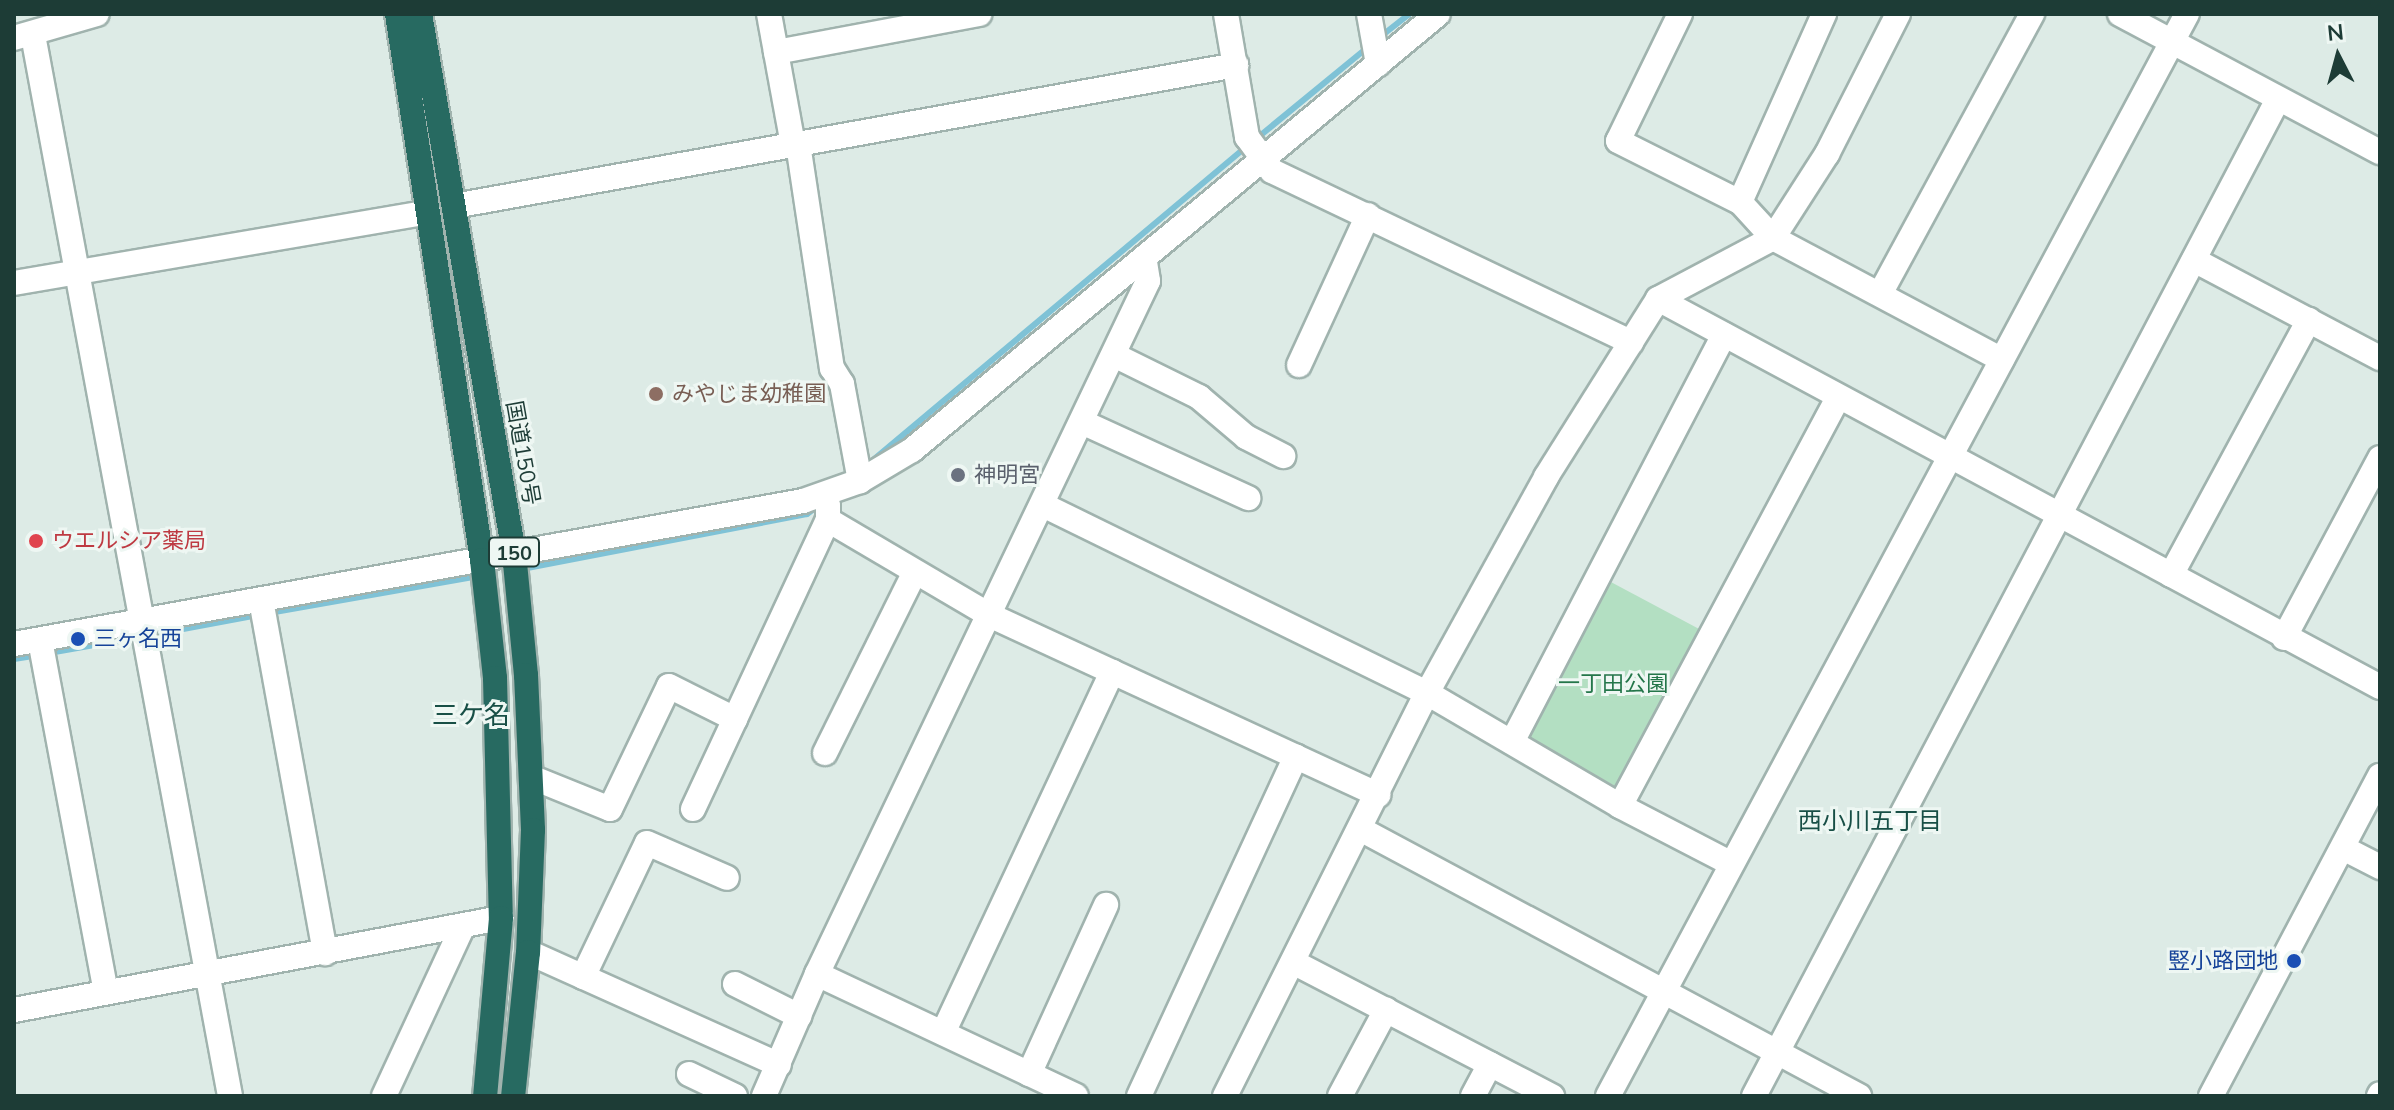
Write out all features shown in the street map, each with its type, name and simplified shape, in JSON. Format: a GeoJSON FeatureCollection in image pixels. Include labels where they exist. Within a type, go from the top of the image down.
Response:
{"type":"FeatureCollection","features":[{"type":"Feature","properties":{"kind":"highway","name":"150"},"geometry":{"type":"LineString","coordinates":[[397,14],[482,560],[495,678],[501,918],[485,1096]]}},
{"type":"Feature","properties":{"kind":"highway","name":"国道150号"},"geometry":{"type":"LineString","coordinates":[[420,14],[514,553],[531,777],[528,952],[513,1096]]}},
{"type":"Feature","properties":{"kind":"street"},"geometry":{"type":"LineString","coordinates":[[97,14],[24,36],[79,271],[230,1096]]}},
{"type":"Feature","properties":{"kind":"street"},"geometry":{"type":"LineString","coordinates":[[769,14],[795,145],[832,368],[842,384],[860,481]]}},
{"type":"Feature","properties":{"kind":"street"},"geometry":{"type":"LineString","coordinates":[[776,52],[979,14]]}},
{"type":"Feature","properties":{"kind":"street"},"geometry":{"type":"LineString","coordinates":[[1226,14],[1247,137],[1260,161],[1631,342]]}},
{"type":"Feature","properties":{"kind":"street"},"geometry":{"type":"LineString","coordinates":[[1369,14],[1378,64]]}},
{"type":"Feature","properties":{"kind":"street"},"geometry":{"type":"LineString","coordinates":[[14,644],[828,494],[860,481],[912,450],[1438,14]]}},
{"type":"Feature","properties":{"kind":"street"},"geometry":{"type":"LineString","coordinates":[[1680,14],[1618,141],[1740,202],[1773,238],[2002,360]]}},
{"type":"Feature","properties":{"kind":"street"},"geometry":{"type":"LineString","coordinates":[[1740,202],[1824,14]]}},
{"type":"Feature","properties":{"kind":"street"},"geometry":{"type":"LineString","coordinates":[[1225,1096],[1362,830],[1427,693],[1546,477],[1658,299],[1773,238],[1827,154],[1898,14]]}},
{"type":"Feature","properties":{"kind":"street"},"geometry":{"type":"LineString","coordinates":[[1880,294],[2032,14]]}},
{"type":"Feature","properties":{"kind":"street"},"geometry":{"type":"LineString","coordinates":[[2120,14],[2380,152]]}},
{"type":"Feature","properties":{"kind":"street"},"geometry":{"type":"LineString","coordinates":[[1608,1096],[2187,14]]}},
{"type":"Feature","properties":{"kind":"street"},"geometry":{"type":"LineString","coordinates":[[454,206],[1236,65]]}},
{"type":"Feature","properties":{"kind":"street"},"geometry":{"type":"LineString","coordinates":[[1754,1096],[2278,99]]}},
{"type":"Feature","properties":{"kind":"street"},"geometry":{"type":"LineString","coordinates":[[14,283],[428,212]]}},
{"type":"Feature","properties":{"kind":"street"},"geometry":{"type":"LineString","coordinates":[[1299,365],[1368,215]]}},
{"type":"Feature","properties":{"kind":"street"},"geometry":{"type":"LineString","coordinates":[[764,1096],[817,974],[1148,281],[1144,257]]}},
{"type":"Feature","properties":{"kind":"street"},"geometry":{"type":"LineString","coordinates":[[2194,260],[2380,358]]}},
{"type":"Feature","properties":{"kind":"street"},"geometry":{"type":"LineString","coordinates":[[1658,299],[2380,687]]}},
{"type":"Feature","properties":{"kind":"street"},"geometry":{"type":"LineString","coordinates":[[2171,575],[2309,320]]}},
{"type":"Feature","properties":{"kind":"street"},"geometry":{"type":"LineString","coordinates":[[1512,742],[1724,335]]}},
{"type":"Feature","properties":{"kind":"street"},"geometry":{"type":"LineString","coordinates":[[1114,355],[1199,397],[1246,437],[1283,456]]}},
{"type":"Feature","properties":{"kind":"street"},"geometry":{"type":"LineString","coordinates":[[1620,806],[1838,398]]}},
{"type":"Feature","properties":{"kind":"street"},"geometry":{"type":"LineString","coordinates":[[1082,422],[1248,498]]}},
{"type":"Feature","properties":{"kind":"street"},"geometry":{"type":"LineString","coordinates":[[2284,638],[2380,458]]}},
{"type":"Feature","properties":{"kind":"street"},"geometry":{"type":"LineString","coordinates":[[693,809],[828,520],[828,494]]}},
{"type":"Feature","properties":{"kind":"street"},"geometry":{"type":"LineString","coordinates":[[1043,505],[1427,693],[1620,806],[1730,863]]}},
{"type":"Feature","properties":{"kind":"street"},"geometry":{"type":"LineString","coordinates":[[828,520],[989,615],[1378,795]]}},
{"type":"Feature","properties":{"kind":"street"},"geometry":{"type":"LineString","coordinates":[[825,753],[915,572]]}},
{"type":"Feature","properties":{"kind":"street"},"geometry":{"type":"LineString","coordinates":[[261,600],[325,953]]}},
{"type":"Feature","properties":{"kind":"street"},"geometry":{"type":"LineString","coordinates":[[40,640],[106,991]]}},
{"type":"Feature","properties":{"kind":"street"},"geometry":{"type":"LineString","coordinates":[[943,1033],[1112,672]]}},
{"type":"Feature","properties":{"kind":"street"},"geometry":{"type":"LineString","coordinates":[[531,777],[610,809],[669,686],[735,719]]}},
{"type":"Feature","properties":{"kind":"street"},"geometry":{"type":"LineString","coordinates":[[1139,1096],[1296,756]]}},
{"type":"Feature","properties":{"kind":"street"},"geometry":{"type":"LineString","coordinates":[[2211,1096],[2380,776]]}},
{"type":"Feature","properties":{"kind":"street"},"geometry":{"type":"LineString","coordinates":[[1362,830],[1859,1096]]}},
{"type":"Feature","properties":{"kind":"street"},"geometry":{"type":"LineString","coordinates":[[583,977],[647,843],[727,878]]}},
{"type":"Feature","properties":{"kind":"street"},"geometry":{"type":"LineString","coordinates":[[2343,848],[2380,867]]}},
{"type":"Feature","properties":{"kind":"street"},"geometry":{"type":"LineString","coordinates":[[1029,1074],[1106,905]]}},
{"type":"Feature","properties":{"kind":"street"},"geometry":{"type":"LineString","coordinates":[[14,1010],[106,991],[461,930],[501,918]]}},
{"type":"Feature","properties":{"kind":"street"},"geometry":{"type":"LineString","coordinates":[[384,1096],[461,930]]}},
{"type":"Feature","properties":{"kind":"street"},"geometry":{"type":"LineString","coordinates":[[528,952],[779,1065]]}},
{"type":"Feature","properties":{"kind":"street"},"geometry":{"type":"LineString","coordinates":[[1293,962],[1552,1096]]}},
{"type":"Feature","properties":{"kind":"street"},"geometry":{"type":"LineString","coordinates":[[817,974],[1076,1096]]}},
{"type":"Feature","properties":{"kind":"street"},"geometry":{"type":"LineString","coordinates":[[735,984],[799,1016]]}},
{"type":"Feature","properties":{"kind":"street"},"geometry":{"type":"LineString","coordinates":[[1340,1096],[1386,1010]]}},
{"type":"Feature","properties":{"kind":"street"},"geometry":{"type":"LineString","coordinates":[[1473,1096],[1490,1064]]}},
{"type":"Feature","properties":{"kind":"street"},"geometry":{"type":"LineString","coordinates":[[689,1074],[735,1096]]}},
{"type":"Feature","properties":{"kind":"green space","name":"一丁田公園"},"geometry":{"type":"Polygon","coordinates":[[[1609,581],[1701,630],[1617,787],[1525,739],[1609,581]]]}},
{"type":"Feature","properties":{"kind":"waterway"},"geometry":{"type":"LineString","coordinates":[[1380,37],[1409,14]]}},
{"type":"Feature","properties":{"kind":"waterway"},"geometry":{"type":"LineString","coordinates":[[1256,139],[1368,47]]}},
{"type":"Feature","properties":{"kind":"waterway"},"geometry":{"type":"LineString","coordinates":[[873,460],[1247,146]]}},
{"type":"Feature","properties":{"kind":"waterway"},"geometry":{"type":"LineString","coordinates":[[522,569],[807,514],[815,508]]}},
{"type":"Feature","properties":{"kind":"waterway"},"geometry":{"type":"LineString","coordinates":[[269,613],[479,576]]}},
{"type":"Feature","properties":{"kind":"waterway"},"geometry":{"type":"LineString","coordinates":[[151,635],[258,615]]}},
{"type":"Feature","properties":{"kind":"waterway"},"geometry":{"type":"LineString","coordinates":[[49,653],[140,637]]}},
{"type":"Feature","properties":{"kind":"waterway"},"geometry":{"type":"LineString","coordinates":[[14,659],[38,655]]}},
{"type":"Feature","properties":{"kind":"place","name":"みやじま幼稚園"},"geometry":{"type":"Point","coordinates":[656,394]}},
{"type":"Feature","properties":{"kind":"place","name":"神明宮"},"geometry":{"type":"Point","coordinates":[958,475]}},
{"type":"Feature","properties":{"kind":"place","name":"ウエルシア薬局"},"geometry":{"type":"Point","coordinates":[36,541]}},
{"type":"Feature","properties":{"kind":"place","name":"三ヶ名西"},"geometry":{"type":"Point","coordinates":[78,639]}},
{"type":"Feature","properties":{"kind":"place","name":"竪小路団地"},"geometry":{"type":"Point","coordinates":[2294,961]}},
{"type":"Feature","properties":{"kind":"district","name":"三ケ名"},"geometry":{"type":"Point","coordinates":[471,715]}},
{"type":"Feature","properties":{"kind":"district","name":"西小川五丁目"},"geometry":{"type":"Point","coordinates":[1870,821]}}]}
